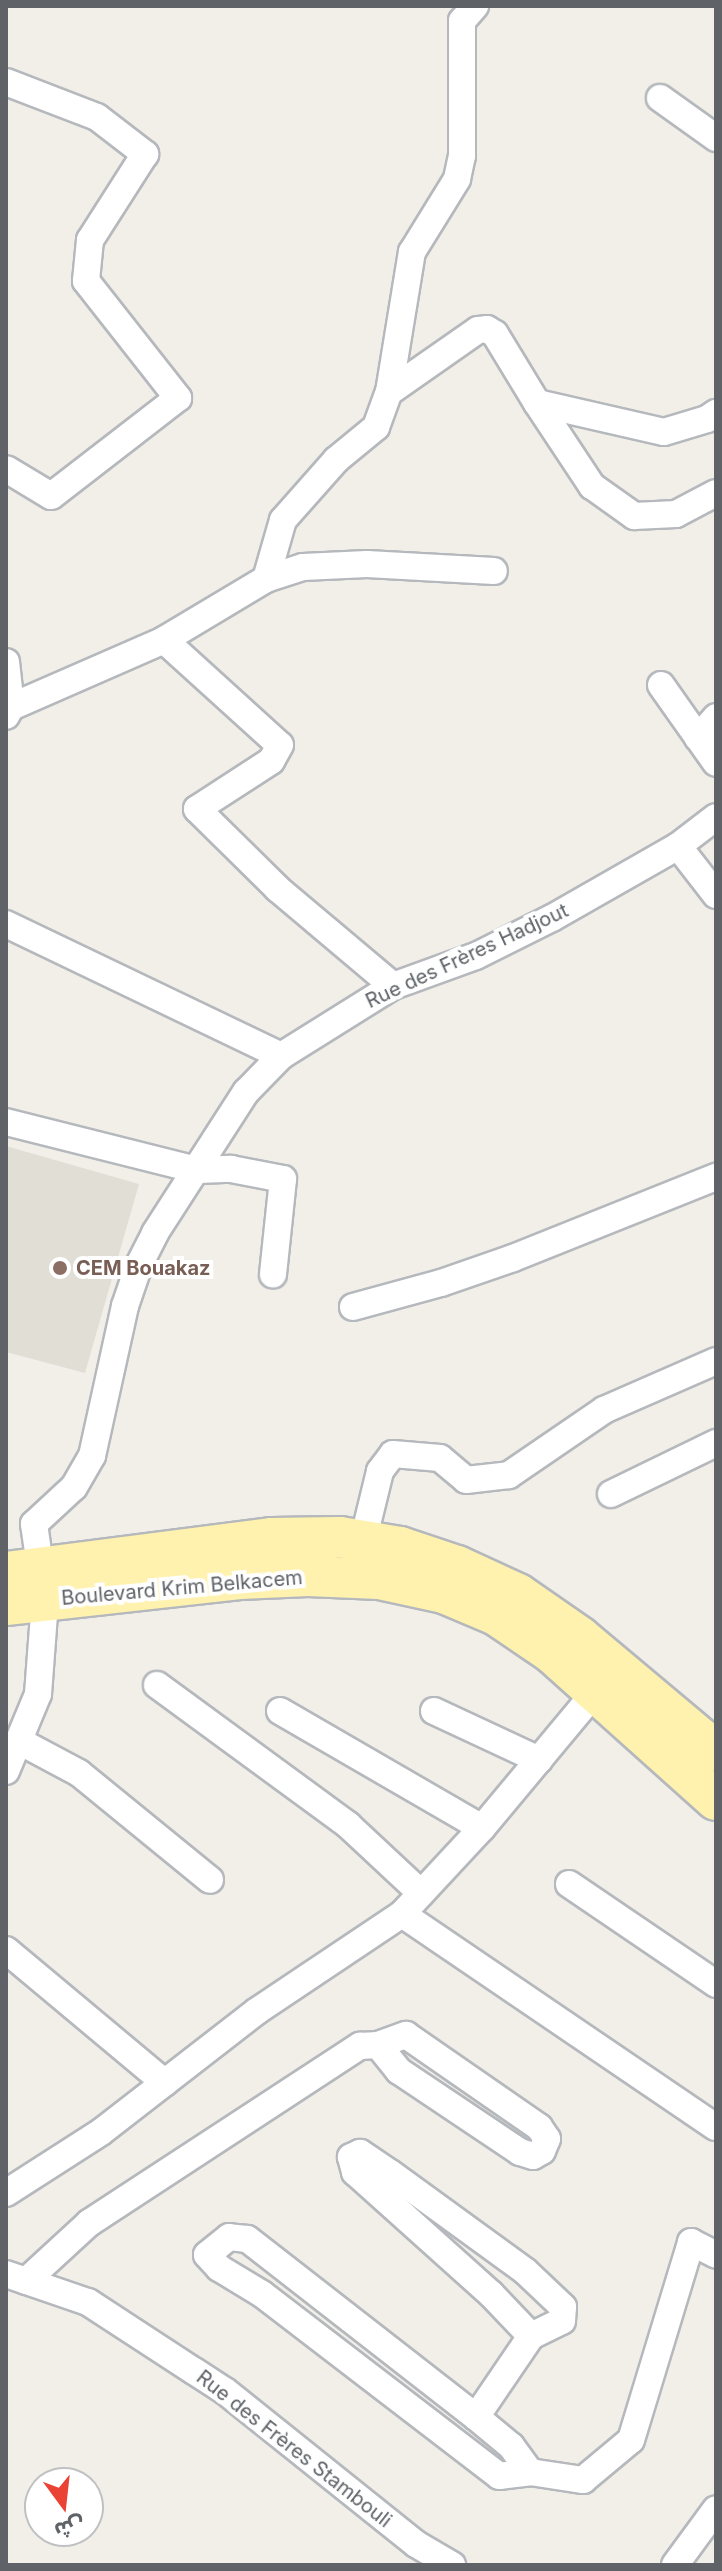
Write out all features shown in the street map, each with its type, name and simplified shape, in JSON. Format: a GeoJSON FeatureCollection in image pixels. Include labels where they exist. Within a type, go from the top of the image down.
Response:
{"type":"FeatureCollection","features":[{"type":"Feature","properties":{"kind":"main road","name":"Boulevard Krim Belkacem"},"geometry":{"type":"LineString","coordinates":[[24,1586],[271,1538],[363,1541],[400,1547],[457,1566],[518,1594],[580,1637],[716,1751]]}},
{"type":"Feature","properties":{"kind":"main road","name":"Boulevard Krim Belkacem"},"geometry":{"type":"LineString","coordinates":[[24,1586],[308,1576],[379,1579],[444,1593],[496,1615],[552,1653],[716,1800]]}},
{"type":"Feature","properties":{"kind":"street"},"geometry":{"type":"LineString","coordinates":[[266,579],[283,520],[336,460],[376,427],[389,392],[412,252],[457,179],[462,156],[462,21],[475,6]]}},
{"type":"Feature","properties":{"kind":"street"},"geometry":{"type":"LineString","coordinates":[[6,82],[97,117],[145,154],[90,240],[86,281],[178,398],[51,496],[6,469]]}},
{"type":"Feature","properties":{"kind":"street"},"geometry":{"type":"LineString","coordinates":[[660,98],[716,138]]}},
{"type":"Feature","properties":{"kind":"street"},"geometry":{"type":"LineString","coordinates":[[389,392],[478,330],[487,329],[495,334],[592,486],[634,516],[676,514],[716,493]]}},
{"type":"Feature","properties":{"kind":"street"},"geometry":{"type":"LineString","coordinates":[[537,403],[664,432],[707,419],[716,413]]}},
{"type":"Feature","properties":{"kind":"street"},"geometry":{"type":"LineString","coordinates":[[6,662],[9,711],[164,640],[266,579],[303,567],[367,564],[494,571]]}},
{"type":"Feature","properties":{"kind":"street"},"geometry":{"type":"LineString","coordinates":[[164,640],[280,745],[271,761],[197,809],[247,862],[393,986]]}},
{"type":"Feature","properties":{"kind":"street"},"geometry":{"type":"LineString","coordinates":[[661,685],[716,763]]}},
{"type":"Feature","properties":{"kind":"street"},"geometry":{"type":"LineString","coordinates":[[698,738],[716,717]]}},
{"type":"Feature","properties":{"kind":"street","name":"Rue des Frères Hadjout"},"geometry":{"type":"LineString","coordinates":[[6,1771],[38,1694],[24,1586],[34,1524],[74,1487],[92,1456],[125,1306],[139,1265],[155,1233],[246,1092],[281,1056],[393,986],[476,956],[628,877],[678,846],[716,817]]}},
{"type":"Feature","properties":{"kind":"street"},"geometry":{"type":"LineString","coordinates":[[678,846],[716,895]]}},
{"type":"Feature","properties":{"kind":"street"},"geometry":{"type":"LineString","coordinates":[[6,924],[281,1056]]}},
{"type":"Feature","properties":{"kind":"street"},"geometry":{"type":"LineString","coordinates":[[6,1122],[197,1170],[231,1169],[283,1179],[273,1274]]}},
{"type":"Feature","properties":{"kind":"street"},"geometry":{"type":"LineString","coordinates":[[353,1307],[441,1283],[513,1258],[716,1177]]}},
{"type":"Feature","properties":{"kind":"street"},"geometry":{"type":"LineString","coordinates":[[363,1541],[380,1471],[393,1454],[440,1458],[466,1480],[509,1475],[604,1410],[716,1361]]}},
{"type":"Feature","properties":{"kind":"street"},"geometry":{"type":"LineString","coordinates":[[611,1494],[666,1470],[716,1443]]}},
{"type":"Feature","properties":{"kind":"street"},"geometry":{"type":"LineString","coordinates":[[157,1685],[348,1825],[421,1893]]}},
{"type":"Feature","properties":{"kind":"street"},"geometry":{"type":"LineString","coordinates":[[6,2193],[101,2132],[257,2011],[402,1914],[482,1828],[596,1691]]}},
{"type":"Feature","properties":{"kind":"street"},"geometry":{"type":"LineString","coordinates":[[280,1711],[482,1828]]}},
{"type":"Feature","properties":{"kind":"street"},"geometry":{"type":"LineString","coordinates":[[434,1711],[539,1760]]}},
{"type":"Feature","properties":{"kind":"street"},"geometry":{"type":"LineString","coordinates":[[19,1741],[88,1780],[210,1880]]}},
{"type":"Feature","properties":{"kind":"street"},"geometry":{"type":"LineString","coordinates":[[569,1884],[716,1984]]}},
{"type":"Feature","properties":{"kind":"street"},"geometry":{"type":"LineString","coordinates":[[402,1914],[716,2127]]}},
{"type":"Feature","properties":{"kind":"street"},"geometry":{"type":"LineString","coordinates":[[6,1950],[165,2083]]}},
{"type":"Feature","properties":{"kind":"street"},"geometry":{"type":"LineString","coordinates":[[12,2275],[360,2046],[378,2045],[406,2035],[539,2127],[547,2139],[542,2151],[533,2156],[520,2152],[399,2071],[378,2045]]}},
{"type":"Feature","properties":{"kind":"street"},"geometry":{"type":"LineString","coordinates":[[476,2417],[531,2336],[562,2321],[563,2307],[525,2271],[390,2173],[360,2153],[351,2157],[355,2172],[370,2188],[491,2294],[531,2336]]}},
{"type":"Feature","properties":{"kind":"street"},"geometry":{"type":"LineString","coordinates":[[530,2472],[511,2446],[476,2417],[247,2239],[229,2237],[207,2255],[219,2268],[262,2294],[499,2476],[530,2472],[583,2480],[631,2440],[691,2242],[716,2255]]}},
{"type":"Feature","properties":{"kind":"street","name":"Rue des Frères Stambouli"},"geometry":{"type":"LineString","coordinates":[[12,2275],[88,2302],[225,2391],[416,2544],[452,2565]]}},
{"type":"Feature","properties":{"kind":"street"},"geometry":{"type":"LineString","coordinates":[[675,2565],[716,2509]]}},
{"type":"Feature","properties":{"kind":"shaded area","name":"CEM Bouakaz"},"geometry":{"type":"Polygon","coordinates":[[[6,1146],[139,1184],[85,1373],[6,1352],[6,1146]]]}},
{"type":"Feature","properties":{"kind":"place","name":"CEM Bouakaz"},"geometry":{"type":"Point","coordinates":[60,1268]}}]}
